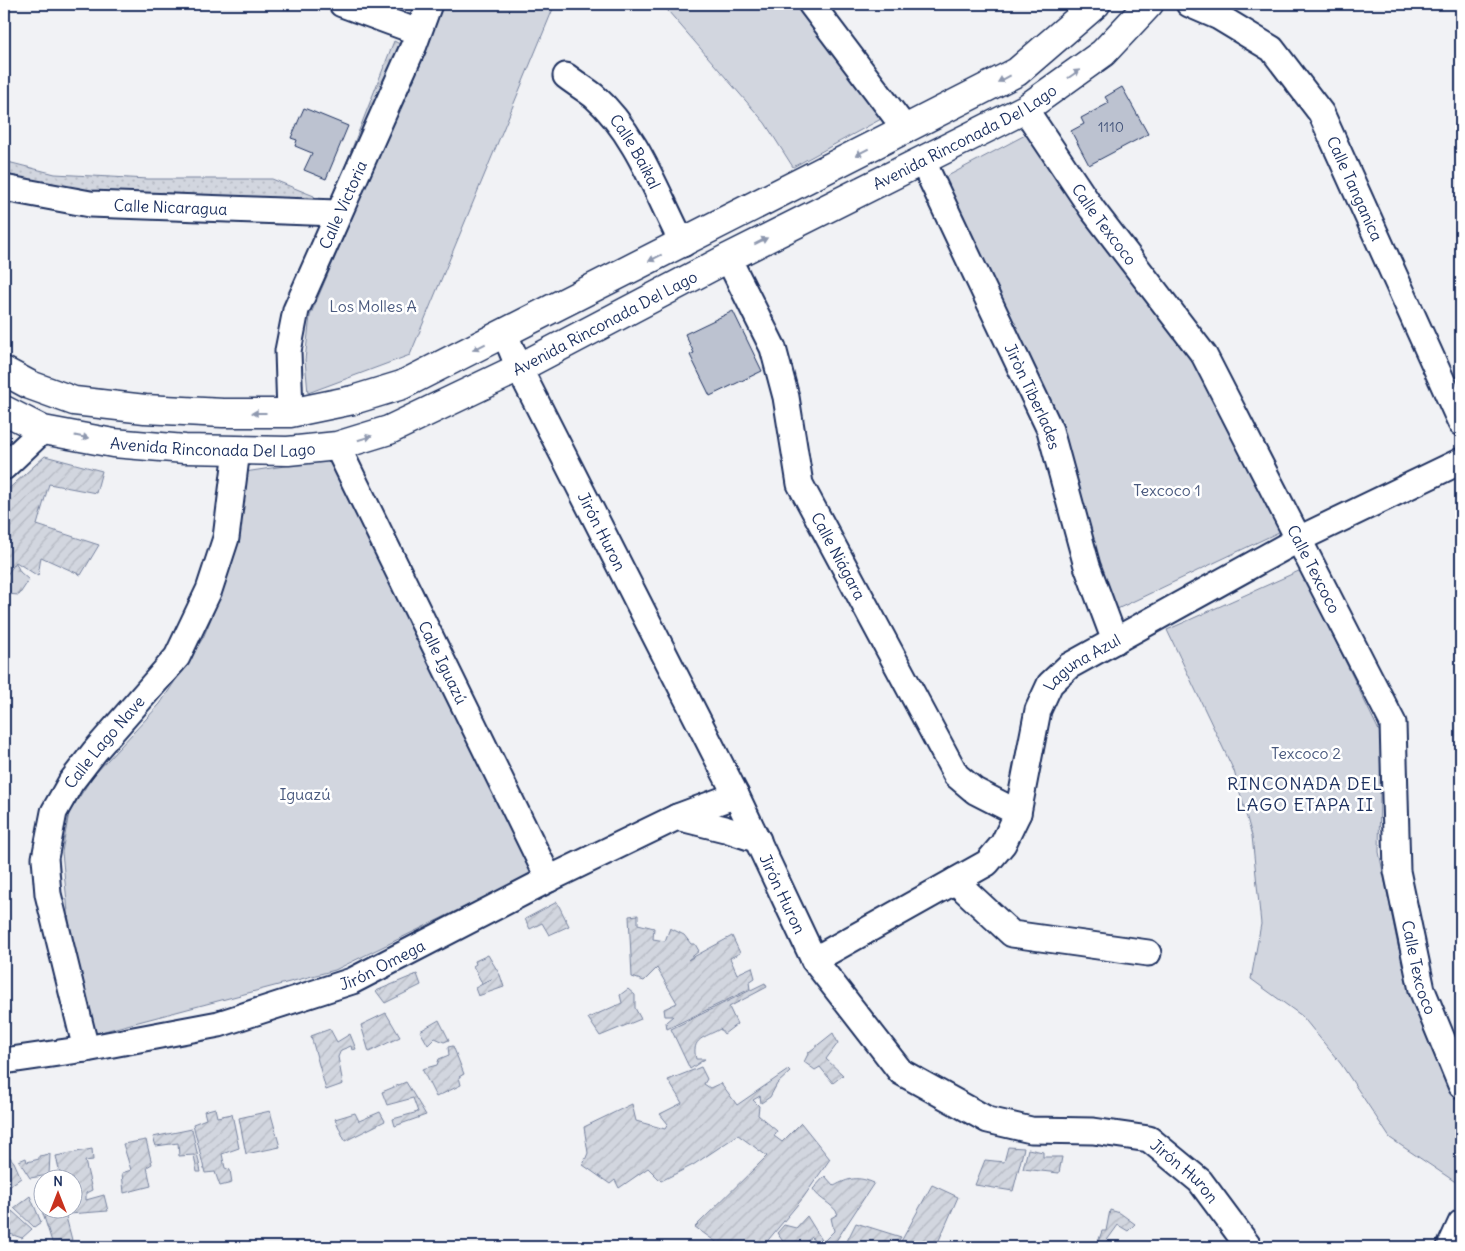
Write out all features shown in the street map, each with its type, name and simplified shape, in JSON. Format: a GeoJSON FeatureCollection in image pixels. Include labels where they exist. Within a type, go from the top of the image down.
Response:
{"type":"FeatureCollection","features":[{"type":"Feature","properties":{"kind":"street"},"geometry":{"type":"LineString","coordinates":[[342,4],[418,32]]}},
{"type":"Feature","properties":{"kind":"street","name":"Calle Victoria"},"geometry":{"type":"LineString","coordinates":[[290,412],[288,351],[296,310],[429,4]]}},
{"type":"Feature","properties":{"kind":"street"},"geometry":{"type":"LineString","coordinates":[[811,4],[906,130]]}},
{"type":"Feature","properties":{"kind":"street","name":"Avenida Rinconada Del Lago"},"geometry":{"type":"LineString","coordinates":[[4,371],[30,385],[74,401],[145,409],[223,413],[290,412],[353,400],[402,385],[1017,72],[1096,4]]}},
{"type":"Feature","properties":{"kind":"street","name":"Avenida Rinconada Del Lago"},"geometry":{"type":"LineString","coordinates":[[4,410],[43,430],[113,443],[237,450],[288,451],[337,446],[390,430],[519,368],[728,258],[923,162],[1025,109],[1103,53],[1149,4]]}},
{"type":"Feature","properties":{"kind":"street","name":"Calle Tanganica"},"geometry":{"type":"LineString","coordinates":[[1189,4],[1219,16],[1272,49],[1321,113],[1461,423]]}},
{"type":"Feature","properties":{"kind":"street","name":"Calle Baikal"},"geometry":{"type":"LineString","coordinates":[[566,76],[594,96],[619,124],[632,143],[682,244]]}},
{"type":"Feature","properties":{"kind":"street","name":"Calle Texcoco"},"geometry":{"type":"LineString","coordinates":[[1025,109],[1092,209],[1204,355],[1393,723],[1397,871],[1422,990],[1461,1085]]}},
{"type":"Feature","properties":{"kind":"street","name":"Jiròn Tiberlades"},"geometry":{"type":"LineString","coordinates":[[923,162],[1050,430],[1086,566],[1115,641]]}},
{"type":"Feature","properties":{"kind":"street","name":"Calle Nicaragua"},"geometry":{"type":"LineString","coordinates":[[4,188],[90,204],[338,213]]}},
{"type":"Feature","properties":{"kind":"street","name":"Calle Niágara"},"geometry":{"type":"LineString","coordinates":[[728,258],[773,348],[786,397],[800,484],[956,775],[975,791],[1018,813]]}},
{"type":"Feature","properties":{"kind":"street","name":"Jirón Huron"},"geometry":{"type":"LineString","coordinates":[[505,334],[519,368],[736,795],[814,960],[901,1072],[988,1120],[1031,1130],[1093,1132],[1149,1139],[1200,1181],[1249,1247]]}},
{"type":"Feature","properties":{"kind":"street"},"geometry":{"type":"LineString","coordinates":[[4,467],[43,430]]}},
{"type":"Feature","properties":{"kind":"street","name":"Calle Iguazú"},"geometry":{"type":"LineString","coordinates":[[337,446],[549,879]]}},
{"type":"Feature","properties":{"kind":"street","name":"Calle Lago Nave"},"geometry":{"type":"LineString","coordinates":[[86,1049],[48,894],[45,858],[54,812],[71,782],[95,751],[177,658],[210,590],[226,538],[237,450]]}},
{"type":"Feature","properties":{"kind":"street","name":"Laguna Azul"},"geometry":{"type":"LineString","coordinates":[[814,960],[988,863],[1003,844],[1018,813],[1038,710],[1050,684],[1069,666],[1299,539],[1461,461]]}},
{"type":"Feature","properties":{"kind":"street","name":"Jirón Omega"},"geometry":{"type":"LineString","coordinates":[[4,1061],[86,1049],[219,1024],[352,981],[549,879],[677,817],[736,795]]}},
{"type":"Feature","properties":{"kind":"street"},"geometry":{"type":"LineString","coordinates":[[677,817],[725,829],[758,840]]}},
{"type":"Feature","properties":{"kind":"street"},"geometry":{"type":"LineString","coordinates":[[955,881],[1012,934],[1148,954]]}},
{"type":"Feature","properties":{"kind":"street"},"geometry":{"type":"LineString","coordinates":[[1450,1247],[1461,1223]]}},
{"type":"Feature","properties":{"kind":"green space","name":"Los Molles A"},"geometry":{"type":"Polygon","coordinates":[[[443,4],[555,4],[410,355],[308,393],[305,360],[310,316],[443,4]]]}},
{"type":"Feature","properties":{"kind":"green space"},"geometry":{"type":"Polygon","coordinates":[[[662,4],[793,4],[842,59],[881,119],[793,167],[765,123],[662,4]]]}},
{"type":"Feature","properties":{"kind":"green space"},"geometry":{"type":"Polygon","coordinates":[[[394,41],[402,45],[331,202],[394,41]]]}},
{"type":"Feature","properties":{"kind":"green space","name":"Texcoco 1"},"geometry":{"type":"Polygon","coordinates":[[[1031,132],[1202,368],[1281,531],[1113,611],[940,180],[1031,132]]]}},
{"type":"Feature","properties":{"kind":"green space"},"geometry":{"type":"Polygon","coordinates":[[[4,161],[55,174],[148,179],[272,179],[314,196],[318,210],[52,187],[4,174],[4,161]]]}},
{"type":"Feature","properties":{"kind":"green space"},"geometry":{"type":"Polygon","coordinates":[[[45,456],[102,471],[96,493],[49,484],[37,525],[99,545],[81,575],[41,557],[38,576],[16,562],[4,579],[4,493],[45,456]]]}},
{"type":"Feature","properties":{"kind":"green space","name":"Iguazú"},"geometry":{"type":"Polygon","coordinates":[[[331,459],[534,873],[335,970],[93,1034],[69,922],[62,852],[69,813],[93,776],[160,704],[203,638],[221,595],[231,557],[245,472],[331,459]]]}},
{"type":"Feature","properties":{"kind":"green space"},"geometry":{"type":"Polygon","coordinates":[[[4,537],[20,572],[29,580],[19,595],[6,594],[4,537]]]}},
{"type":"Feature","properties":{"kind":"green space","name":"Texcoco 2"},"geometry":{"type":"Polygon","coordinates":[[[1301,570],[1381,735],[1379,852],[1398,946],[1423,1020],[1461,1111],[1461,1179],[1457,1183],[1390,1138],[1341,1064],[1302,1016],[1251,979],[1261,924],[1252,836],[1234,771],[1167,630],[1301,570]]]}},
{"type":"Feature","properties":{"kind":"green space"},"geometry":{"type":"Polygon","coordinates":[[[557,902],[569,926],[549,935],[542,923],[530,929],[525,919],[557,902]]]}},
{"type":"Feature","properties":{"kind":"green space"},"geometry":{"type":"Polygon","coordinates":[[[638,915],[638,924],[654,928],[653,939],[665,941],[670,928],[684,935],[691,944],[695,944],[699,951],[688,960],[732,936],[740,953],[730,958],[737,974],[752,967],[755,978],[749,982],[750,989],[667,1029],[666,1022],[673,1016],[665,1016],[664,1009],[677,1003],[657,968],[644,981],[632,977],[629,916],[638,915]]]}},
{"type":"Feature","properties":{"kind":"green space"},"geometry":{"type":"Polygon","coordinates":[[[488,955],[500,975],[504,987],[478,996],[475,988],[492,979],[482,983],[473,966],[476,964],[475,961],[488,955]]]}},
{"type":"Feature","properties":{"kind":"green space"},"geometry":{"type":"Polygon","coordinates":[[[417,974],[421,985],[385,1003],[376,991],[417,974]]]}},
{"type":"Feature","properties":{"kind":"green space"},"geometry":{"type":"Polygon","coordinates":[[[765,983],[767,987],[729,1007],[737,1024],[724,1034],[720,1029],[697,1043],[695,1047],[696,1059],[705,1059],[690,1069],[671,1029],[765,983]]]}},
{"type":"Feature","properties":{"kind":"green space"},"geometry":{"type":"Polygon","coordinates":[[[628,989],[635,995],[635,1008],[641,1019],[600,1036],[588,1018],[622,1003],[620,995],[628,989]]]}},
{"type":"Feature","properties":{"kind":"green space"},"geometry":{"type":"Polygon","coordinates":[[[386,1013],[400,1037],[369,1052],[361,1025],[386,1013]]]}},
{"type":"Feature","properties":{"kind":"green space"},"geometry":{"type":"Polygon","coordinates":[[[439,1020],[449,1040],[444,1042],[435,1038],[428,1045],[420,1031],[439,1020]]]}},
{"type":"Feature","properties":{"kind":"green space"},"geometry":{"type":"Polygon","coordinates":[[[330,1029],[337,1042],[350,1034],[356,1049],[352,1050],[351,1046],[341,1050],[338,1057],[343,1084],[326,1090],[311,1036],[330,1029]]]}},
{"type":"Feature","properties":{"kind":"green space"},"geometry":{"type":"Polygon","coordinates":[[[833,1033],[838,1043],[826,1059],[843,1075],[833,1083],[820,1067],[815,1070],[804,1062],[809,1052],[833,1033]]]}},
{"type":"Feature","properties":{"kind":"green space"},"geometry":{"type":"Polygon","coordinates":[[[453,1046],[464,1074],[459,1077],[461,1085],[436,1097],[422,1069],[437,1065],[439,1059],[449,1055],[448,1047],[453,1046]]]}},
{"type":"Feature","properties":{"kind":"green space"},"geometry":{"type":"Polygon","coordinates":[[[701,1067],[707,1079],[704,1084],[710,1088],[721,1083],[737,1105],[788,1070],[790,1072],[777,1084],[770,1097],[761,1103],[760,1096],[753,1100],[759,1106],[758,1115],[777,1131],[774,1136],[782,1142],[801,1123],[830,1159],[803,1198],[764,1245],[723,1247],[695,1227],[767,1156],[738,1135],[693,1165],[661,1181],[648,1168],[619,1188],[615,1180],[610,1184],[583,1165],[588,1153],[584,1127],[632,1104],[636,1121],[665,1129],[668,1124],[660,1114],[682,1103],[668,1080],[701,1067]]]}},
{"type":"Feature","properties":{"kind":"green space"},"geometry":{"type":"Polygon","coordinates":[[[406,1082],[426,1115],[395,1126],[393,1119],[418,1112],[413,1098],[387,1105],[382,1092],[406,1082]]]}},
{"type":"Feature","properties":{"kind":"green space"},"geometry":{"type":"Polygon","coordinates":[[[215,1108],[217,1117],[232,1114],[239,1148],[222,1154],[225,1168],[230,1170],[232,1183],[220,1186],[215,1172],[205,1173],[193,1124],[206,1119],[204,1111],[215,1108]]]}},
{"type":"Feature","properties":{"kind":"green space"},"geometry":{"type":"Polygon","coordinates":[[[270,1111],[280,1147],[246,1154],[239,1118],[270,1111]]]}},
{"type":"Feature","properties":{"kind":"green space"},"geometry":{"type":"Polygon","coordinates":[[[380,1112],[385,1121],[345,1141],[335,1119],[355,1113],[359,1121],[380,1112]]]}},
{"type":"Feature","properties":{"kind":"green space"},"geometry":{"type":"Polygon","coordinates":[[[192,1129],[201,1172],[197,1172],[194,1155],[179,1156],[178,1143],[156,1146],[153,1137],[192,1129]]]}},
{"type":"Feature","properties":{"kind":"green space"},"geometry":{"type":"Polygon","coordinates":[[[146,1140],[152,1164],[147,1167],[151,1186],[124,1193],[122,1173],[131,1170],[123,1144],[146,1140]]]}},
{"type":"Feature","properties":{"kind":"green space"},"geometry":{"type":"Polygon","coordinates":[[[1008,1147],[1024,1148],[1013,1191],[975,1185],[985,1160],[1004,1162],[1008,1147]]]}},
{"type":"Feature","properties":{"kind":"green space"},"geometry":{"type":"Polygon","coordinates":[[[92,1149],[93,1160],[85,1161],[92,1190],[86,1193],[86,1200],[104,1195],[108,1211],[82,1213],[82,1168],[59,1168],[56,1156],[92,1149]]]}},
{"type":"Feature","properties":{"kind":"green space"},"geometry":{"type":"Polygon","coordinates":[[[1028,1149],[1043,1152],[1043,1157],[1062,1157],[1059,1173],[1023,1169],[1028,1149]]]}},
{"type":"Feature","properties":{"kind":"green space"},"geometry":{"type":"Polygon","coordinates":[[[50,1154],[49,1168],[32,1168],[32,1178],[30,1178],[19,1161],[26,1158],[27,1162],[39,1159],[39,1156],[50,1154]]]}},
{"type":"Feature","properties":{"kind":"green space"},"geometry":{"type":"Polygon","coordinates":[[[8,1155],[14,1162],[21,1178],[4,1190],[4,1156],[8,1155]]]}},
{"type":"Feature","properties":{"kind":"green space"},"geometry":{"type":"Polygon","coordinates":[[[825,1176],[834,1186],[854,1179],[863,1179],[874,1183],[832,1247],[816,1247],[812,1237],[800,1247],[787,1247],[777,1233],[784,1225],[796,1228],[807,1216],[823,1242],[834,1231],[831,1218],[838,1214],[813,1189],[825,1176]]]}},
{"type":"Feature","properties":{"kind":"green space"},"geometry":{"type":"Polygon","coordinates":[[[932,1185],[958,1197],[936,1247],[898,1247],[932,1185]]]}},
{"type":"Feature","properties":{"kind":"green space"},"geometry":{"type":"Polygon","coordinates":[[[30,1196],[32,1201],[32,1218],[39,1218],[41,1222],[34,1227],[14,1208],[30,1196]]]}},
{"type":"Feature","properties":{"kind":"green space"},"geometry":{"type":"Polygon","coordinates":[[[1110,1210],[1120,1213],[1135,1224],[1128,1231],[1118,1225],[1105,1243],[1110,1247],[1097,1245],[1102,1231],[1106,1231],[1110,1210]]]}},
{"type":"Feature","properties":{"kind":"green space"},"geometry":{"type":"Polygon","coordinates":[[[12,1211],[32,1229],[22,1238],[4,1232],[4,1220],[12,1211]]]}},
{"type":"Feature","properties":{"kind":"green space"},"geometry":{"type":"Polygon","coordinates":[[[44,1218],[66,1218],[72,1240],[52,1242],[44,1218]]]}},
{"type":"Feature","properties":{"kind":"green space"},"geometry":{"type":"Polygon","coordinates":[[[856,1223],[901,1237],[895,1247],[844,1247],[856,1223]]]}},
{"type":"Feature","properties":{"kind":"building"},"geometry":{"type":"Polygon","coordinates":[[[1122,87],[1148,134],[1089,165],[1071,131],[1084,124],[1081,118],[1109,103],[1105,97],[1122,87]]]}},
{"type":"Feature","properties":{"kind":"building"},"geometry":{"type":"Polygon","coordinates":[[[304,108],[348,126],[326,179],[304,170],[312,153],[295,146],[297,140],[291,138],[304,108]]]}},
{"type":"Feature","properties":{"kind":"building"},"geometry":{"type":"Polygon","coordinates":[[[733,311],[762,371],[710,396],[690,355],[694,353],[685,334],[733,311]]]}},
{"type":"Feature","properties":{"kind":"district","name":"RINCONADA DEL LAGO ETAPA II"},"geometry":{"type":"Point","coordinates":[1305,793]}}]}
